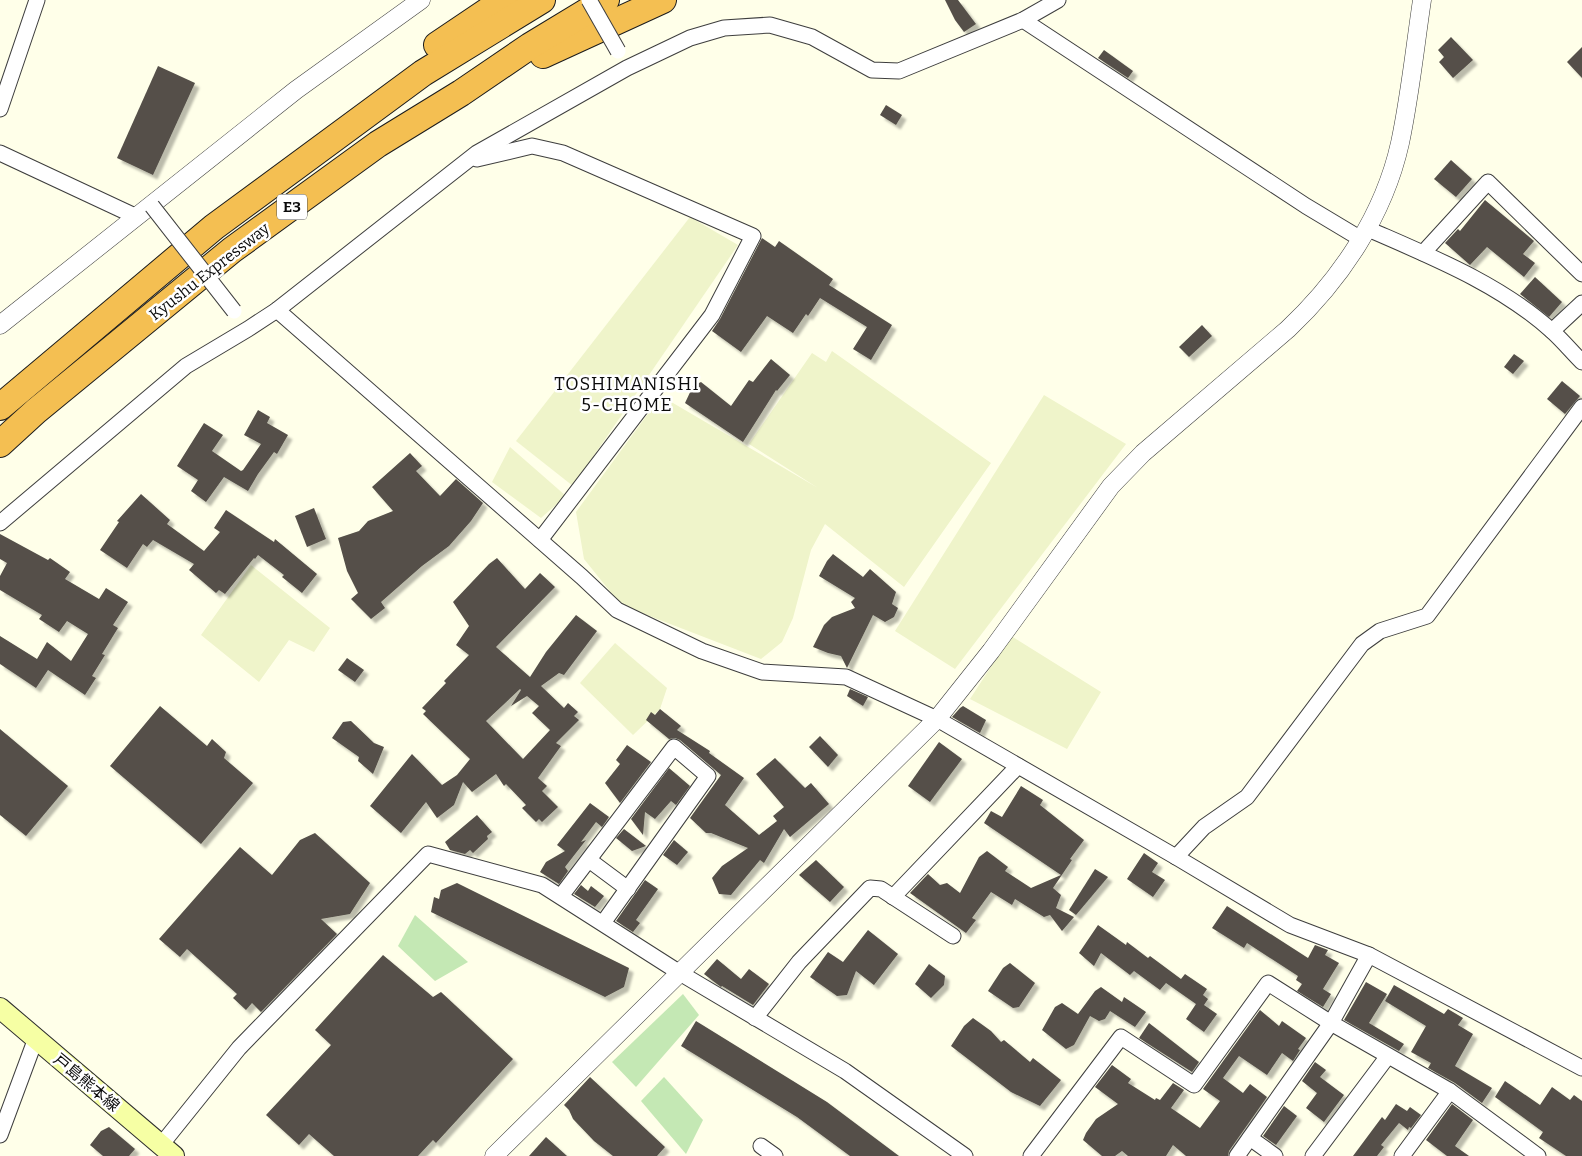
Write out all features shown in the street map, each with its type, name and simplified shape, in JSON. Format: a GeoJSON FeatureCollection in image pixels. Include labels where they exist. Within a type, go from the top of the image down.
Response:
{"type":"FeatureCollection","features":[{"type":"Feature","properties":{"kind":"highway"},"geometry":{"type":"LineString","coordinates":[[214,227],[414,60],[504,0]]}},
{"type":"Feature","properties":{"kind":"highway","name":"Kyushu Expressway"},"geometry":{"type":"LineString","coordinates":[[0,407],[214,227],[423,73],[542,0]]}},
{"type":"Feature","properties":{"kind":"highway","name":"Kyushu Expressway"},"geometry":{"type":"LineString","coordinates":[[0,444],[36,411],[232,250],[378,144],[461,93],[530,46],[606,0]]}},
{"type":"Feature","properties":{"kind":"highway"},"geometry":{"type":"LineString","coordinates":[[461,93],[663,0]]}},
{"type":"Feature","properties":{"kind":"main road","name":"戸島熊本線"},"geometry":{"type":"LineString","coordinates":[[0,1008],[167,1151]]}},
{"type":"Feature","properties":{"kind":"street"},"geometry":{"type":"LineString","coordinates":[[0,109],[37,0]]}},
{"type":"Feature","properties":{"kind":"street"},"geometry":{"type":"LineString","coordinates":[[0,325],[296,90],[421,0]]}},
{"type":"Feature","properties":{"kind":"street"},"geometry":{"type":"LineString","coordinates":[[588,0],[627,68]]}},
{"type":"Feature","properties":{"kind":"street"},"geometry":{"type":"LineString","coordinates":[[0,523],[186,366],[248,330],[277,310],[477,153],[627,68],[690,38],[724,28],[770,25],[812,37],[872,70],[899,70],[1023,20],[1058,0]]}},
{"type":"Feature","properties":{"kind":"street"},"geometry":{"type":"LineString","coordinates":[[494,1156],[937,719],[991,651],[1111,486],[1142,452],[1288,329],[1329,286],[1364,234],[1386,189],[1400,145],[1422,0]]}},
{"type":"Feature","properties":{"kind":"street"},"geometry":{"type":"LineString","coordinates":[[1023,20],[1306,206],[1364,234],[1443,261],[1507,297],[1552,331],[1582,362]]}},
{"type":"Feature","properties":{"kind":"street"},"geometry":{"type":"LineString","coordinates":[[466,162],[532,146],[563,152],[753,236],[712,315],[540,540]]}},
{"type":"Feature","properties":{"kind":"street"},"geometry":{"type":"LineString","coordinates":[[0,153],[137,217]]}},
{"type":"Feature","properties":{"kind":"street"},"geometry":{"type":"LineString","coordinates":[[1423,253],[1488,182],[1582,274]]}},
{"type":"Feature","properties":{"kind":"street"},"geometry":{"type":"LineString","coordinates":[[152,206],[248,330]]}},
{"type":"Feature","properties":{"kind":"street"},"geometry":{"type":"LineString","coordinates":[[1552,331],[1582,302]]}},
{"type":"Feature","properties":{"kind":"street"},"geometry":{"type":"LineString","coordinates":[[277,310],[540,540],[617,610],[702,650],[762,672],[846,677],[937,719],[1290,925],[1369,955],[1582,1068]]}},
{"type":"Feature","properties":{"kind":"street"},"geometry":{"type":"LineString","coordinates":[[1176,857],[1204,827],[1247,797],[1362,644],[1380,631],[1428,616],[1582,407]]}},
{"type":"Feature","properties":{"kind":"street"},"geometry":{"type":"LineString","coordinates":[[561,896],[674,747],[708,776],[603,924]]}},
{"type":"Feature","properties":{"kind":"street"},"geometry":{"type":"LineString","coordinates":[[893,897],[1018,766]]}},
{"type":"Feature","properties":{"kind":"street"},"geometry":{"type":"LineString","coordinates":[[167,1151],[238,1048],[428,854],[542,885],[680,973],[845,1071],[964,1156]]}},
{"type":"Feature","properties":{"kind":"street"},"geometry":{"type":"LineString","coordinates":[[589,860],[628,889]]}},
{"type":"Feature","properties":{"kind":"street"},"geometry":{"type":"LineString","coordinates":[[755,1018],[799,962],[870,888],[881,889],[953,936]]}},
{"type":"Feature","properties":{"kind":"street"},"geometry":{"type":"LineString","coordinates":[[1237,1156],[1331,1023],[1369,955]]}},
{"type":"Feature","properties":{"kind":"street"},"geometry":{"type":"LineString","coordinates":[[1031,1156],[1121,1037],[1194,1085],[1268,983],[1331,1023],[1450,1091],[1538,1156]]}},
{"type":"Feature","properties":{"kind":"street"},"geometry":{"type":"LineString","coordinates":[[0,1135],[36,1038]]}},
{"type":"Feature","properties":{"kind":"street"},"geometry":{"type":"LineString","coordinates":[[1313,1156],[1388,1056]]}},
{"type":"Feature","properties":{"kind":"street"},"geometry":{"type":"LineString","coordinates":[[1402,1156],[1450,1091]]}},
{"type":"Feature","properties":{"kind":"street"},"geometry":{"type":"LineString","coordinates":[[1250,1138],[1275,1156]]}},
{"type":"Feature","properties":{"kind":"street"},"geometry":{"type":"LineString","coordinates":[[761,1146],[775,1156]]}},
{"type":"Feature","properties":{"kind":"green space"},"geometry":{"type":"Polygon","coordinates":[[[690,217],[738,245],[573,486],[516,441],[690,217]]]}},
{"type":"Feature","properties":{"kind":"green space"},"geometry":{"type":"Polygon","coordinates":[[[832,351],[991,463],[904,587],[825,524],[811,550],[793,618],[782,642],[761,659],[621,605],[584,559],[576,512],[661,396],[818,488],[749,444],[812,353],[826,362],[832,351]]]}},
{"type":"Feature","properties":{"kind":"green space"},"geometry":{"type":"Polygon","coordinates":[[[1044,395],[1126,444],[955,669],[895,631],[1044,395]]]}},
{"type":"Feature","properties":{"kind":"green space"},"geometry":{"type":"Polygon","coordinates":[[[510,447],[566,496],[541,518],[492,482],[510,447]]]}},
{"type":"Feature","properties":{"kind":"green space"},"geometry":{"type":"Polygon","coordinates":[[[251,565],[330,628],[314,652],[289,640],[259,682],[201,635],[251,565]]]}},
{"type":"Feature","properties":{"kind":"green space"},"geometry":{"type":"Polygon","coordinates":[[[1011,636],[1101,692],[1067,749],[970,699],[1011,636]]]}},
{"type":"Feature","properties":{"kind":"green space"},"geometry":{"type":"Polygon","coordinates":[[[615,643],[667,688],[660,709],[633,735],[580,683],[615,643]]]}},
{"type":"Feature","properties":{"kind":"green space"},"geometry":{"type":"Polygon","coordinates":[[[415,915],[468,962],[435,981],[398,946],[415,915]]]}},
{"type":"Feature","properties":{"kind":"green space"},"geometry":{"type":"Polygon","coordinates":[[[683,994],[699,1015],[636,1087],[612,1062],[683,994]]]}},
{"type":"Feature","properties":{"kind":"green space"},"geometry":{"type":"Polygon","coordinates":[[[664,1077],[703,1120],[686,1154],[641,1101],[664,1077]]]}},
{"type":"Feature","properties":{"kind":"building"},"geometry":{"type":"Polygon","coordinates":[[[945,0],[958,0],[976,24],[964,32],[955,20],[945,0]]]}},
{"type":"Feature","properties":{"kind":"building"},"geometry":{"type":"Polygon","coordinates":[[[1451,37],[1473,60],[1453,78],[1439,62],[1444,57],[1438,50],[1451,37]]]}},
{"type":"Feature","properties":{"kind":"building"},"geometry":{"type":"Polygon","coordinates":[[[1582,47],[1582,78],[1567,62],[1582,47]]]}},
{"type":"Feature","properties":{"kind":"building"},"geometry":{"type":"Polygon","coordinates":[[[1104,50],[1133,71],[1128,78],[1098,58],[1104,50]]]}},
{"type":"Feature","properties":{"kind":"building"},"geometry":{"type":"Polygon","coordinates":[[[158,66],[195,83],[153,175],[117,158],[158,66]]]}},
{"type":"Feature","properties":{"kind":"building"},"geometry":{"type":"Polygon","coordinates":[[[886,105],[902,115],[896,125],[880,115],[886,105]]]}},
{"type":"Feature","properties":{"kind":"building"},"geometry":{"type":"Polygon","coordinates":[[[1451,160],[1472,179],[1456,197],[1434,179],[1451,160]]]}},
{"type":"Feature","properties":{"kind":"building"},"geometry":{"type":"Polygon","coordinates":[[[1485,200],[1534,241],[1523,254],[1535,263],[1524,277],[1487,247],[1470,265],[1445,243],[1458,229],[1460,231],[1485,200]]]}},
{"type":"Feature","properties":{"kind":"building"},"geometry":{"type":"Polygon","coordinates":[[[762,238],[775,247],[779,241],[833,279],[829,285],[892,325],[871,360],[853,349],[867,327],[820,298],[793,333],[767,316],[741,352],[712,331],[762,238]]]}},
{"type":"Feature","properties":{"kind":"building"},"geometry":{"type":"Polygon","coordinates":[[[1535,277],[1562,302],[1549,317],[1520,294],[1535,277]]]}},
{"type":"Feature","properties":{"kind":"building"},"geometry":{"type":"Polygon","coordinates":[[[1202,325],[1212,336],[1189,357],[1179,347],[1202,325]]]}},
{"type":"Feature","properties":{"kind":"building"},"geometry":{"type":"Polygon","coordinates":[[[1514,354],[1524,361],[1513,374],[1504,367],[1514,354]]]}},
{"type":"Feature","properties":{"kind":"building"},"geometry":{"type":"Polygon","coordinates":[[[771,359],[790,375],[776,390],[743,442],[685,403],[693,386],[701,382],[731,406],[749,380],[753,382],[771,359]]]}},
{"type":"Feature","properties":{"kind":"building"},"geometry":{"type":"Polygon","coordinates":[[[1562,381],[1580,396],[1565,414],[1547,399],[1562,381]]]}},
{"type":"Feature","properties":{"kind":"building"},"geometry":{"type":"Polygon","coordinates":[[[258,410],[270,417],[267,423],[288,435],[277,454],[274,452],[248,491],[224,477],[206,502],[191,491],[198,480],[177,466],[204,423],[223,435],[212,451],[241,471],[243,470],[261,444],[244,435],[258,410]]]}},
{"type":"Feature","properties":{"kind":"building"},"geometry":{"type":"Polygon","coordinates":[[[410,453],[422,466],[416,471],[440,496],[456,479],[483,503],[471,521],[449,546],[422,566],[381,602],[385,608],[371,619],[351,599],[358,593],[347,571],[338,538],[359,531],[368,521],[393,511],[372,487],[410,453]]]}},
{"type":"Feature","properties":{"kind":"building"},"geometry":{"type":"Polygon","coordinates":[[[141,494],[170,520],[167,524],[204,551],[220,532],[214,528],[226,510],[274,542],[275,539],[317,574],[302,593],[282,577],[284,575],[258,555],[225,594],[219,590],[216,593],[189,570],[194,564],[153,540],[147,547],[143,544],[127,568],[100,550],[119,522],[117,521],[141,494]]]}},
{"type":"Feature","properties":{"kind":"building"},"geometry":{"type":"Polygon","coordinates":[[[314,508],[326,539],[307,547],[295,516],[314,508]]]}},
{"type":"Feature","properties":{"kind":"building"},"geometry":{"type":"Polygon","coordinates":[[[0,534],[48,560],[50,558],[70,572],[65,579],[99,599],[106,588],[128,602],[113,625],[118,628],[102,654],[105,655],[92,676],[96,678],[85,695],[48,670],[36,688],[0,664],[0,636],[37,659],[47,642],[71,661],[88,634],[67,621],[59,632],[39,619],[42,615],[0,590],[0,576],[7,563],[0,559],[0,534]]]}},
{"type":"Feature","properties":{"kind":"building"},"geometry":{"type":"Polygon","coordinates":[[[833,554],[863,577],[870,569],[896,592],[892,604],[898,608],[894,617],[885,622],[873,615],[847,668],[841,656],[813,647],[824,625],[832,617],[855,608],[851,602],[855,598],[819,576],[833,554]]]}},
{"type":"Feature","properties":{"kind":"building"},"geometry":{"type":"Polygon","coordinates":[[[497,558],[525,589],[540,573],[555,587],[496,647],[530,677],[546,652],[576,615],[597,631],[564,675],[559,673],[541,686],[564,708],[568,703],[578,712],[574,716],[579,720],[556,743],[561,746],[538,778],[547,786],[542,791],[558,807],[542,822],[539,819],[536,822],[522,808],[526,805],[506,784],[504,786],[496,774],[472,792],[463,782],[454,805],[437,818],[426,802],[401,833],[370,806],[412,754],[442,785],[457,775],[470,759],[423,714],[426,711],[422,708],[469,655],[456,645],[469,626],[453,602],[497,558]],[[521,690],[486,721],[523,759],[550,730],[532,713],[539,706],[527,696],[511,706],[521,690]]]}},
{"type":"Feature","properties":{"kind":"building"},"geometry":{"type":"Polygon","coordinates":[[[347,658],[364,670],[355,682],[338,670],[347,658]]]}},
{"type":"Feature","properties":{"kind":"building"},"geometry":{"type":"Polygon","coordinates":[[[850,689],[868,697],[863,706],[847,696],[850,689]]]}},
{"type":"Feature","properties":{"kind":"building"},"geometry":{"type":"Polygon","coordinates":[[[160,706],[207,746],[212,739],[226,752],[224,758],[253,783],[201,844],[110,766],[160,706]]]}},
{"type":"Feature","properties":{"kind":"building"},"geometry":{"type":"Polygon","coordinates":[[[963,706],[986,720],[980,733],[952,717],[963,706]]]}},
{"type":"Feature","properties":{"kind":"building"},"geometry":{"type":"Polygon","coordinates":[[[660,709],[681,726],[677,730],[710,751],[709,753],[744,778],[725,805],[759,835],[777,821],[773,816],[784,807],[756,774],[775,758],[805,788],[811,783],[829,804],[790,837],[784,829],[764,863],[760,860],[731,895],[719,894],[712,878],[722,866],[748,848],[711,833],[706,833],[690,818],[721,775],[680,740],[675,738],[669,739],[646,720],[651,712],[655,715],[660,709]]]}},
{"type":"Feature","properties":{"kind":"building"},"geometry":{"type":"Polygon","coordinates":[[[351,721],[374,743],[384,747],[373,774],[358,761],[359,757],[332,738],[343,722],[351,721]]]}},
{"type":"Feature","properties":{"kind":"building"},"geometry":{"type":"Polygon","coordinates":[[[0,729],[68,786],[26,836],[0,815],[0,729]]]}},
{"type":"Feature","properties":{"kind":"building"},"geometry":{"type":"Polygon","coordinates":[[[820,736],[838,755],[828,767],[809,747],[820,736]]]}},
{"type":"Feature","properties":{"kind":"building"},"geometry":{"type":"Polygon","coordinates":[[[939,742],[962,759],[930,802],[908,786],[939,742]]]}},
{"type":"Feature","properties":{"kind":"building"},"geometry":{"type":"Polygon","coordinates":[[[627,745],[651,762],[620,803],[605,783],[620,764],[616,760],[627,745]]]}},
{"type":"Feature","properties":{"kind":"building"},"geometry":{"type":"Polygon","coordinates":[[[669,768],[690,786],[676,805],[671,801],[655,819],[645,812],[643,835],[631,819],[669,768]]]}},
{"type":"Feature","properties":{"kind":"building"},"geometry":{"type":"Polygon","coordinates":[[[1021,786],[1043,800],[1040,805],[1084,840],[1053,888],[1061,895],[1056,908],[1074,917],[1062,931],[1050,915],[1044,917],[1015,899],[1012,905],[991,892],[972,918],[976,920],[966,933],[910,893],[928,874],[940,885],[947,883],[960,893],[979,857],[987,851],[1008,867],[1005,871],[1031,888],[1061,875],[984,823],[991,811],[1002,817],[1021,786]]]}},
{"type":"Feature","properties":{"kind":"building"},"geometry":{"type":"Polygon","coordinates":[[[590,803],[609,817],[602,827],[596,822],[581,842],[586,840],[565,867],[568,871],[559,884],[540,872],[546,862],[565,851],[557,845],[590,803]]]}},
{"type":"Feature","properties":{"kind":"building"},"geometry":{"type":"Polygon","coordinates":[[[477,815],[492,832],[487,836],[488,839],[473,853],[470,850],[465,854],[450,850],[445,842],[477,815]]]}},
{"type":"Feature","properties":{"kind":"building"},"geometry":{"type":"Polygon","coordinates":[[[624,829],[646,846],[632,851],[616,838],[624,829]]]}},
{"type":"Feature","properties":{"kind":"building"},"geometry":{"type":"Polygon","coordinates":[[[315,833],[370,883],[350,914],[321,919],[337,934],[261,1012],[252,1003],[246,1010],[233,998],[237,994],[187,949],[180,957],[159,939],[240,847],[272,875],[300,840],[315,833]]]}},
{"type":"Feature","properties":{"kind":"building"},"geometry":{"type":"Polygon","coordinates":[[[674,840],[688,852],[677,865],[663,855],[674,840]]]}},
{"type":"Feature","properties":{"kind":"building"},"geometry":{"type":"Polygon","coordinates":[[[1144,853],[1158,863],[1152,872],[1165,880],[1153,897],[1127,879],[1144,853]]]}},
{"type":"Feature","properties":{"kind":"building"},"geometry":{"type":"Polygon","coordinates":[[[816,860],[844,887],[830,902],[799,875],[816,860]]]}},
{"type":"Feature","properties":{"kind":"building"},"geometry":{"type":"Polygon","coordinates":[[[1095,869],[1108,877],[1076,915],[1069,910],[1095,869]]]}},
{"type":"Feature","properties":{"kind":"building"},"geometry":{"type":"Polygon","coordinates":[[[645,880],[658,889],[636,920],[640,923],[633,932],[616,921],[645,880]]]}},
{"type":"Feature","properties":{"kind":"building"},"geometry":{"type":"Polygon","coordinates":[[[457,883],[629,968],[624,987],[605,997],[431,912],[434,897],[439,899],[441,890],[457,883]]]}},
{"type":"Feature","properties":{"kind":"building"},"geometry":{"type":"Polygon","coordinates":[[[581,885],[588,891],[591,886],[604,896],[595,907],[574,894],[581,885]]]}},
{"type":"Feature","properties":{"kind":"building"},"geometry":{"type":"Polygon","coordinates":[[[1227,906],[1308,958],[1315,945],[1328,950],[1325,955],[1339,963],[1323,989],[1331,994],[1323,1007],[1297,991],[1302,984],[1296,980],[1298,976],[1247,943],[1244,948],[1212,928],[1227,906]]]}},
{"type":"Feature","properties":{"kind":"building"},"geometry":{"type":"Polygon","coordinates":[[[1098,925],[1126,945],[1127,942],[1148,958],[1150,956],[1181,979],[1185,974],[1207,989],[1203,995],[1208,999],[1204,1005],[1217,1014],[1204,1032],[1186,1019],[1196,1004],[1166,983],[1160,990],[1134,971],[1130,975],[1101,953],[1094,966],[1079,953],[1098,925]]]}},
{"type":"Feature","properties":{"kind":"building"},"geometry":{"type":"Polygon","coordinates":[[[868,930],[898,954],[874,985],[856,971],[847,995],[837,996],[810,977],[828,952],[843,962],[868,930]]]}},
{"type":"Feature","properties":{"kind":"building"},"geometry":{"type":"Polygon","coordinates":[[[383,955],[433,997],[441,992],[513,1059],[436,1143],[433,1140],[418,1156],[334,1156],[309,1134],[299,1145],[266,1115],[331,1045],[315,1030],[383,955]]]}},
{"type":"Feature","properties":{"kind":"building"},"geometry":{"type":"Polygon","coordinates":[[[717,959],[741,979],[749,969],[769,984],[753,1005],[721,987],[704,974],[717,959]]]}},
{"type":"Feature","properties":{"kind":"building"},"geometry":{"type":"Polygon","coordinates":[[[1010,963],[1035,983],[1019,1007],[1013,1008],[988,991],[1003,968],[1010,963]]]}},
{"type":"Feature","properties":{"kind":"building"},"geometry":{"type":"Polygon","coordinates":[[[929,964],[945,976],[944,985],[931,998],[915,984],[929,964]]]}},
{"type":"Feature","properties":{"kind":"building"},"geometry":{"type":"Polygon","coordinates":[[[1366,982],[1387,994],[1369,1023],[1404,1044],[1399,1051],[1344,1020],[1366,982]]]}},
{"type":"Feature","properties":{"kind":"building"},"geometry":{"type":"Polygon","coordinates":[[[1394,985],[1444,1014],[1448,1009],[1463,1018],[1458,1025],[1473,1034],[1455,1066],[1492,1088],[1482,1103],[1455,1083],[1428,1068],[1431,1063],[1411,1052],[1426,1026],[1385,1001],[1394,985]]]}},
{"type":"Feature","properties":{"kind":"building"},"geometry":{"type":"Polygon","coordinates":[[[1101,987],[1122,1002],[1124,997],[1146,1012],[1135,1027],[1110,1011],[1105,1019],[1099,1021],[1090,1016],[1074,1045],[1066,1049],[1042,1030],[1055,1007],[1062,1003],[1078,1014],[1095,991],[1101,987]]]}},
{"type":"Feature","properties":{"kind":"building"},"geometry":{"type":"Polygon","coordinates":[[[1260,1010],[1279,1026],[1282,1021],[1306,1038],[1298,1049],[1300,1050],[1293,1061],[1282,1053],[1267,1075],[1239,1056],[1223,1078],[1243,1093],[1250,1084],[1267,1097],[1229,1151],[1228,1156],[1186,1156],[1173,1145],[1166,1156],[1128,1156],[1122,1151],[1115,1156],[1102,1156],[1083,1140],[1096,1119],[1118,1104],[1095,1087],[1112,1065],[1131,1079],[1128,1083],[1155,1100],[1156,1098],[1160,1100],[1173,1083],[1184,1090],[1171,1108],[1200,1128],[1220,1101],[1203,1089],[1260,1010]]]}},
{"type":"Feature","properties":{"kind":"building"},"geometry":{"type":"Polygon","coordinates":[[[973,1018],[991,1031],[1001,1042],[1004,1040],[1030,1062],[1033,1058],[1061,1080],[1040,1106],[1011,1092],[951,1046],[964,1026],[973,1018]]]}},
{"type":"Feature","properties":{"kind":"building"},"geometry":{"type":"Polygon","coordinates":[[[696,1021],[827,1102],[899,1156],[850,1156],[797,1117],[681,1046],[696,1021]]]}},
{"type":"Feature","properties":{"kind":"building"},"geometry":{"type":"Polygon","coordinates":[[[1149,1023],[1199,1062],[1192,1072],[1139,1038],[1149,1023]]]}},
{"type":"Feature","properties":{"kind":"building"},"geometry":{"type":"Polygon","coordinates":[[[1315,1062],[1326,1070],[1320,1077],[1344,1095],[1324,1122],[1306,1108],[1317,1093],[1302,1081],[1315,1062]]]}},
{"type":"Feature","properties":{"kind":"building"},"geometry":{"type":"Polygon","coordinates":[[[590,1077],[665,1147],[657,1156],[613,1156],[594,1141],[573,1119],[569,1110],[564,1105],[590,1077]]]}},
{"type":"Feature","properties":{"kind":"building"},"geometry":{"type":"Polygon","coordinates":[[[1505,1081],[1540,1105],[1552,1087],[1570,1100],[1574,1095],[1582,1101],[1582,1156],[1566,1156],[1539,1138],[1543,1132],[1495,1097],[1505,1081]]]}},
{"type":"Feature","properties":{"kind":"building"},"geometry":{"type":"Polygon","coordinates":[[[1396,1104],[1407,1111],[1410,1107],[1421,1115],[1408,1130],[1399,1123],[1381,1145],[1384,1147],[1377,1156],[1353,1156],[1382,1117],[1385,1120],[1396,1104]]]}},
{"type":"Feature","properties":{"kind":"building"},"geometry":{"type":"Polygon","coordinates":[[[1452,1104],[1473,1120],[1455,1146],[1469,1156],[1447,1156],[1426,1140],[1452,1104]]]}},
{"type":"Feature","properties":{"kind":"building"},"geometry":{"type":"Polygon","coordinates":[[[1284,1106],[1297,1116],[1276,1145],[1263,1136],[1284,1106]]]}},
{"type":"Feature","properties":{"kind":"building"},"geometry":{"type":"Polygon","coordinates":[[[109,1127],[135,1149],[129,1156],[103,1156],[90,1145],[101,1131],[109,1127]]]}},
{"type":"Feature","properties":{"kind":"building"},"geometry":{"type":"Polygon","coordinates":[[[546,1137],[567,1156],[529,1156],[546,1137]]]}},
{"type":"Feature","properties":{"kind":"district","name":"TOSHIMANISHI 5-CHOME"},"geometry":{"type":"Point","coordinates":[627,394]}}]}
